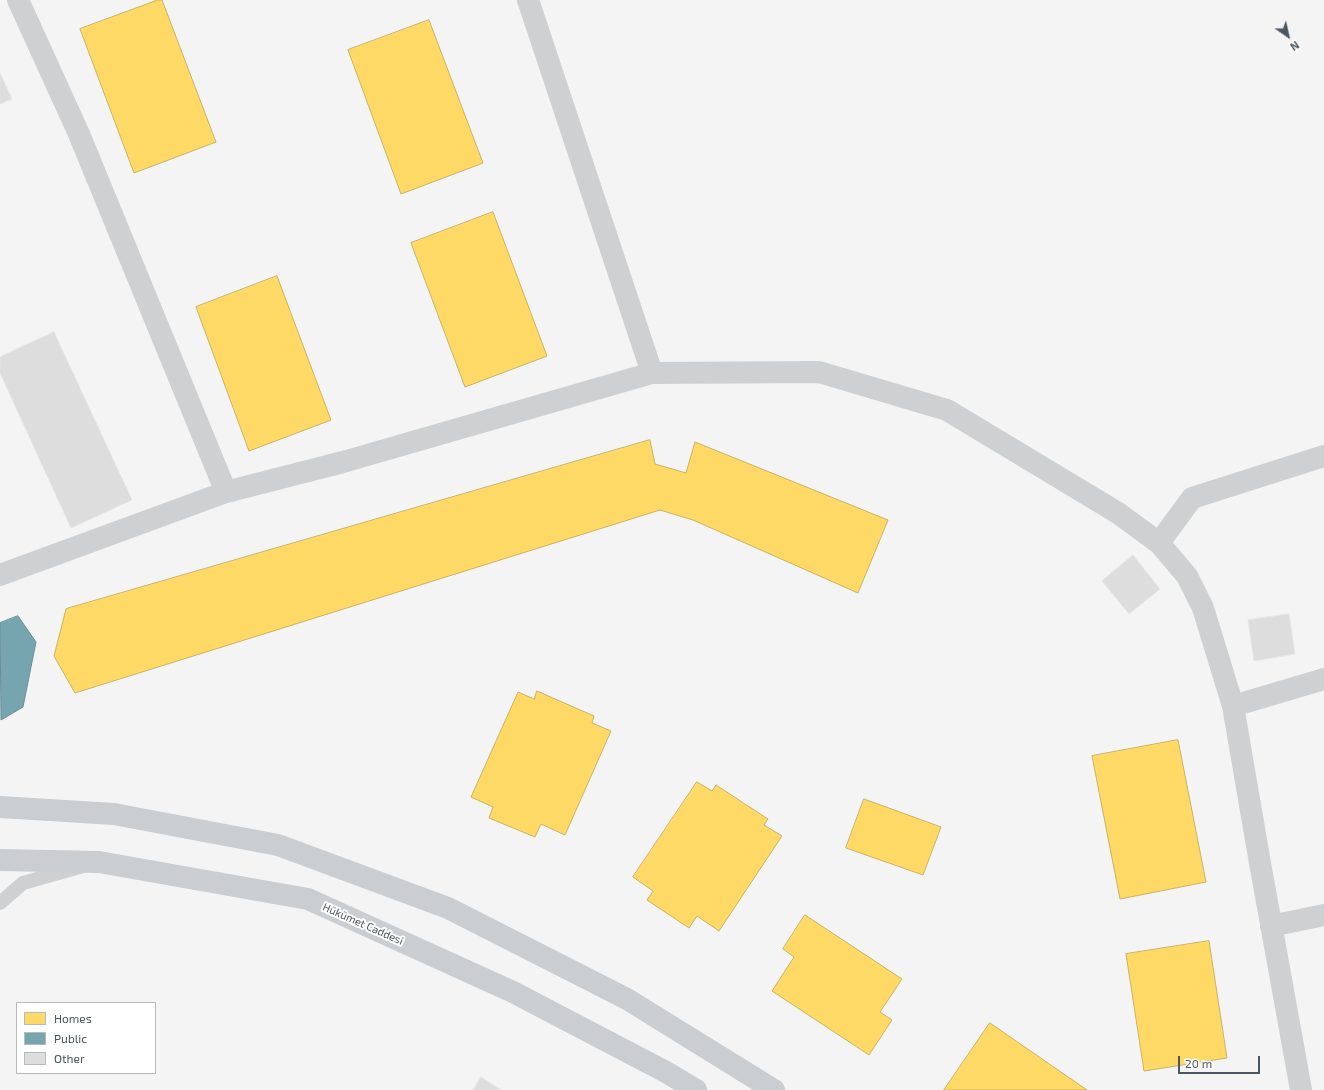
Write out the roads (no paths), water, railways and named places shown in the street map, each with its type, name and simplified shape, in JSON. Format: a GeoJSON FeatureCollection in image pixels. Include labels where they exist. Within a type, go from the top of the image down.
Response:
{"type":"FeatureCollection","features":[{"type":"Feature","properties":{"kind":"main road"},"geometry":{"type":"LineString","coordinates":[[0,807],[114,814],[278,845],[448,908],[627,999],[774,1090]]}},
{"type":"Feature","properties":{"kind":"main road","name":"Hükümet Caddesi"},"geometry":{"type":"LineString","coordinates":[[0,860],[99,862],[308,899],[513,992],[666,1072],[696,1090]]}},
{"type":"Feature","properties":{"kind":"street"},"geometry":{"type":"LineString","coordinates":[[18,0],[79,134],[226,492]]}},
{"type":"Feature","properties":{"kind":"street"},"geometry":{"type":"LineString","coordinates":[[528,0],[652,373]]}},
{"type":"Feature","properties":{"kind":"street"},"geometry":{"type":"LineString","coordinates":[[0,575],[226,492],[343,462],[652,373],[819,372],[947,410],[1118,513],[1159,543],[1187,576],[1204,608],[1234,706],[1271,926],[1301,1090]]}},
{"type":"Feature","properties":{"kind":"street"},"geometry":{"type":"LineString","coordinates":[[1159,543],[1192,498],[1324,456]]}},
{"type":"Feature","properties":{"kind":"street"},"geometry":{"type":"LineString","coordinates":[[1234,706],[1324,679]]}},
{"type":"Feature","properties":{"kind":"street"},"geometry":{"type":"LineString","coordinates":[[1271,926],[1324,915]]}},
{"type":"Feature","properties":{"kind":"lane"},"geometry":{"type":"LineString","coordinates":[[0,903],[23,883],[99,862]]}},
{"type":"Feature","properties":{"kind":"lane"},"geometry":{"type":"LineString","coordinates":[[666,1072],[682,1090]]}}]}
